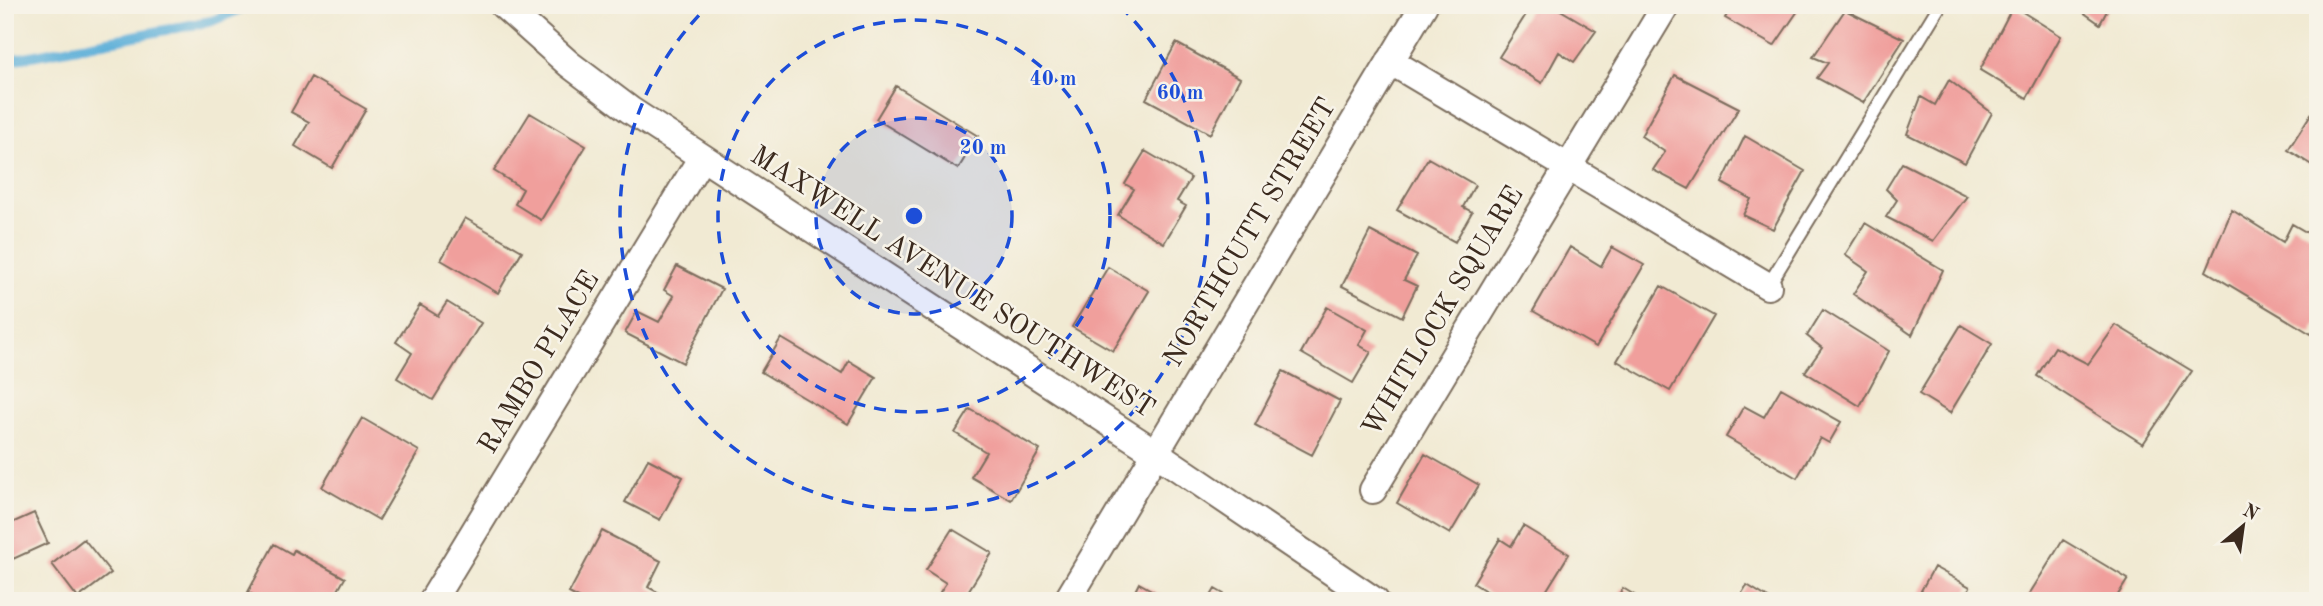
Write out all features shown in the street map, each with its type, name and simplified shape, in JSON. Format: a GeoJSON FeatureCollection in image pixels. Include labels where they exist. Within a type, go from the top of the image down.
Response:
{"type":"FeatureCollection","features":[{"type":"Feature","properties":{"kind":"street","name":"MAXWELL AVENUE SOUTHWEST"},"geometry":{"type":"LineString","coordinates":[[503,5],[579,71],[630,110],[1156,453],[1375,601]]}},
{"type":"Feature","properties":{"kind":"street","name":"NORTHCUTT STREET"},"geometry":{"type":"LineString","coordinates":[[1067,601],[1424,5]]}},
{"type":"Feature","properties":{"kind":"street","name":"WHITLOCK SQUARE"},"geometry":{"type":"LineString","coordinates":[[1373,490],[1666,5]]}},
{"type":"Feature","properties":{"kind":"street"},"geometry":{"type":"LineString","coordinates":[[1390,61],[1768,286]]}},
{"type":"Feature","properties":{"kind":"street","name":"RAMBO PLACE"},"geometry":{"type":"LineString","coordinates":[[432,601],[702,157]]}},
{"type":"Feature","properties":{"kind":"lane"},"geometry":{"type":"LineString","coordinates":[[1768,286],[1940,5]]}},
{"type":"Feature","properties":{"kind":"building"},"geometry":{"type":"Polygon","coordinates":[[[1532,5],[1552,5],[1596,31],[1574,62],[1559,52],[1542,83],[1499,57],[1532,5]]]}},
{"type":"Feature","properties":{"kind":"building"},"geometry":{"type":"Polygon","coordinates":[[[1733,5],[1802,5],[1774,46],[1725,18],[1733,5]]]}},
{"type":"Feature","properties":{"kind":"building"},"geometry":{"type":"Polygon","coordinates":[[[2073,5],[2110,5],[2100,24],[2073,5]]]}},
{"type":"Feature","properties":{"kind":"building"},"geometry":{"type":"Polygon","coordinates":[[[2013,6],[2061,36],[2027,98],[1980,70],[2013,6]]]}},
{"type":"Feature","properties":{"kind":"building"},"geometry":{"type":"Polygon","coordinates":[[[1845,10],[1904,39],[1863,103],[1817,78],[1828,63],[1813,57],[1845,10]]]}},
{"type":"Feature","properties":{"kind":"building"},"geometry":{"type":"Polygon","coordinates":[[[1176,43],[1240,78],[1210,134],[1146,99],[1176,43]]]}},
{"type":"Feature","properties":{"kind":"building"},"geometry":{"type":"Polygon","coordinates":[[[1675,75],[1739,108],[1689,189],[1653,170],[1665,152],[1641,136],[1675,75]]]}},
{"type":"Feature","properties":{"kind":"building"},"geometry":{"type":"Polygon","coordinates":[[[311,77],[366,109],[332,168],[295,146],[309,122],[291,112],[311,77]]]}},
{"type":"Feature","properties":{"kind":"building"},"geometry":{"type":"Polygon","coordinates":[[[1949,80],[1992,113],[1965,163],[1907,134],[1921,97],[1935,105],[1949,80]]]}},
{"type":"Feature","properties":{"kind":"building"},"geometry":{"type":"Polygon","coordinates":[[[896,86],[978,136],[958,169],[876,119],[896,86]]]}},
{"type":"Feature","properties":{"kind":"building"},"geometry":{"type":"Polygon","coordinates":[[[2318,103],[2318,169],[2288,150],[2318,103]]]}},
{"type":"Feature","properties":{"kind":"building"},"geometry":{"type":"Polygon","coordinates":[[[530,113],[586,146],[541,220],[515,204],[523,189],[494,171],[530,113]]]}},
{"type":"Feature","properties":{"kind":"building"},"geometry":{"type":"Polygon","coordinates":[[[1745,136],[1805,171],[1773,229],[1743,215],[1751,199],[1722,183],[1745,136]]]}},
{"type":"Feature","properties":{"kind":"building"},"geometry":{"type":"Polygon","coordinates":[[[1145,151],[1191,178],[1177,201],[1186,206],[1164,243],[1118,215],[1134,189],[1125,184],[1145,151]]]}},
{"type":"Feature","properties":{"kind":"building"},"geometry":{"type":"Polygon","coordinates":[[[1428,158],[1475,185],[1463,207],[1472,212],[1455,242],[1397,210],[1428,158]]]}},
{"type":"Feature","properties":{"kind":"building"},"geometry":{"type":"Polygon","coordinates":[[[1902,163],[1967,196],[1933,241],[1886,217],[1897,200],[1886,189],[1902,163]]]}},
{"type":"Feature","properties":{"kind":"building"},"geometry":{"type":"Polygon","coordinates":[[[2232,210],[2283,242],[2292,224],[2318,239],[2318,323],[2311,334],[2206,271],[2232,210]]]}},
{"type":"Feature","properties":{"kind":"building"},"geometry":{"type":"Polygon","coordinates":[[[465,218],[522,251],[498,293],[441,260],[465,218]]]}},
{"type":"Feature","properties":{"kind":"building"},"geometry":{"type":"Polygon","coordinates":[[[1865,223],[1943,270],[1912,335],[1853,294],[1868,271],[1845,255],[1865,223]]]}},
{"type":"Feature","properties":{"kind":"building"},"geometry":{"type":"Polygon","coordinates":[[[1370,231],[1417,256],[1404,280],[1417,286],[1402,317],[1342,286],[1370,231]]]}},
{"type":"Feature","properties":{"kind":"building"},"geometry":{"type":"Polygon","coordinates":[[[1570,247],[1601,266],[1612,247],[1644,265],[1596,347],[1533,311],[1570,247]]]}},
{"type":"Feature","properties":{"kind":"building"},"geometry":{"type":"Polygon","coordinates":[[[677,266],[722,289],[683,363],[625,333],[637,311],[659,322],[674,296],[664,290],[677,266]]]}},
{"type":"Feature","properties":{"kind":"building"},"geometry":{"type":"Polygon","coordinates":[[[1108,267],[1149,291],[1113,351],[1072,327],[1108,267]]]}},
{"type":"Feature","properties":{"kind":"building"},"geometry":{"type":"Polygon","coordinates":[[[1661,286],[1714,316],[1670,391],[1617,361],[1661,286]]]}},
{"type":"Feature","properties":{"kind":"building"},"geometry":{"type":"Polygon","coordinates":[[[447,302],[481,323],[433,400],[397,378],[412,353],[396,342],[420,305],[438,316],[447,302]]]}},
{"type":"Feature","properties":{"kind":"building"},"geometry":{"type":"Polygon","coordinates":[[[1327,307],[1367,330],[1359,345],[1371,352],[1353,383],[1301,353],[1327,307]]]}},
{"type":"Feature","properties":{"kind":"building"},"geometry":{"type":"Polygon","coordinates":[[[1823,310],[1889,351],[1860,406],[1805,372],[1822,348],[1807,336],[1823,310]]]}},
{"type":"Feature","properties":{"kind":"building"},"geometry":{"type":"Polygon","coordinates":[[[1961,325],[1992,344],[1950,413],[1919,394],[1961,325]]]}},
{"type":"Feature","properties":{"kind":"building"},"geometry":{"type":"Polygon","coordinates":[[[2116,325],[2192,371],[2143,444],[2037,376],[2055,347],[2088,364],[2116,325]]]}},
{"type":"Feature","properties":{"kind":"building"},"geometry":{"type":"Polygon","coordinates":[[[781,338],[842,374],[849,361],[876,377],[848,424],[761,372],[781,338]]]}},
{"type":"Feature","properties":{"kind":"building"},"geometry":{"type":"Polygon","coordinates":[[[1283,371],[1340,401],[1312,455],[1255,425],[1283,371]]]}},
{"type":"Feature","properties":{"kind":"building"},"geometry":{"type":"Polygon","coordinates":[[[1781,388],[1841,422],[1829,443],[1820,438],[1797,478],[1726,437],[1744,406],[1764,417],[1781,388]]]}},
{"type":"Feature","properties":{"kind":"building"},"geometry":{"type":"Polygon","coordinates":[[[970,409],[1040,450],[1011,500],[971,477],[986,452],[955,433],[970,409]]]}},
{"type":"Feature","properties":{"kind":"building"},"geometry":{"type":"Polygon","coordinates":[[[362,418],[419,451],[379,520],[322,487],[362,418]]]}},
{"type":"Feature","properties":{"kind":"building"},"geometry":{"type":"Polygon","coordinates":[[[1425,454],[1479,485],[1450,534],[1397,503],[1425,454]]]}},
{"type":"Feature","properties":{"kind":"building"},"geometry":{"type":"Polygon","coordinates":[[[648,459],[683,477],[660,520],[625,502],[648,459]]]}},
{"type":"Feature","properties":{"kind":"building"},"geometry":{"type":"Polygon","coordinates":[[[34,513],[48,543],[13,559],[5,543],[5,526],[34,513]]]}},
{"type":"Feature","properties":{"kind":"building"},"geometry":{"type":"Polygon","coordinates":[[[1523,526],[1569,554],[1540,601],[1502,601],[1473,583],[1500,539],[1511,546],[1523,526]]]}},
{"type":"Feature","properties":{"kind":"building"},"geometry":{"type":"Polygon","coordinates":[[[952,529],[992,553],[962,601],[955,601],[940,592],[946,583],[926,570],[952,529]]]}},
{"type":"Feature","properties":{"kind":"building"},"geometry":{"type":"Polygon","coordinates":[[[602,531],[661,561],[648,587],[663,595],[660,601],[584,601],[569,593],[602,531]]]}},
{"type":"Feature","properties":{"kind":"building"},"geometry":{"type":"Polygon","coordinates":[[[84,539],[111,573],[78,598],[52,564],[84,539]]]}},
{"type":"Feature","properties":{"kind":"building"},"geometry":{"type":"Polygon","coordinates":[[[2063,540],[2128,579],[2114,601],[2025,601],[2063,540]]]}},
{"type":"Feature","properties":{"kind":"building"},"geometry":{"type":"Polygon","coordinates":[[[274,544],[292,554],[294,550],[345,578],[332,601],[264,601],[248,592],[274,544]]]}},
{"type":"Feature","properties":{"kind":"building"},"geometry":{"type":"Polygon","coordinates":[[[1934,567],[1970,587],[1963,601],[1922,601],[1917,598],[1934,567]]]}},
{"type":"Feature","properties":{"kind":"building"},"geometry":{"type":"Polygon","coordinates":[[[1139,583],[1171,601],[1130,601],[1139,583]]]}},
{"type":"Feature","properties":{"kind":"building"},"geometry":{"type":"Polygon","coordinates":[[[1747,585],[1773,601],[1737,601],[1747,585]]]}},
{"type":"Feature","properties":{"kind":"building"},"geometry":{"type":"Polygon","coordinates":[[[1623,588],[1644,601],[1615,601],[1623,588]]]}},
{"type":"Feature","properties":{"kind":"building"},"geometry":{"type":"Polygon","coordinates":[[[1215,589],[1236,601],[1208,601],[1215,589]]]}},
{"type":"Feature","properties":{"kind":"waterway"},"geometry":{"type":"LineString","coordinates":[[5,61],[212,21],[250,5]]}}]}
